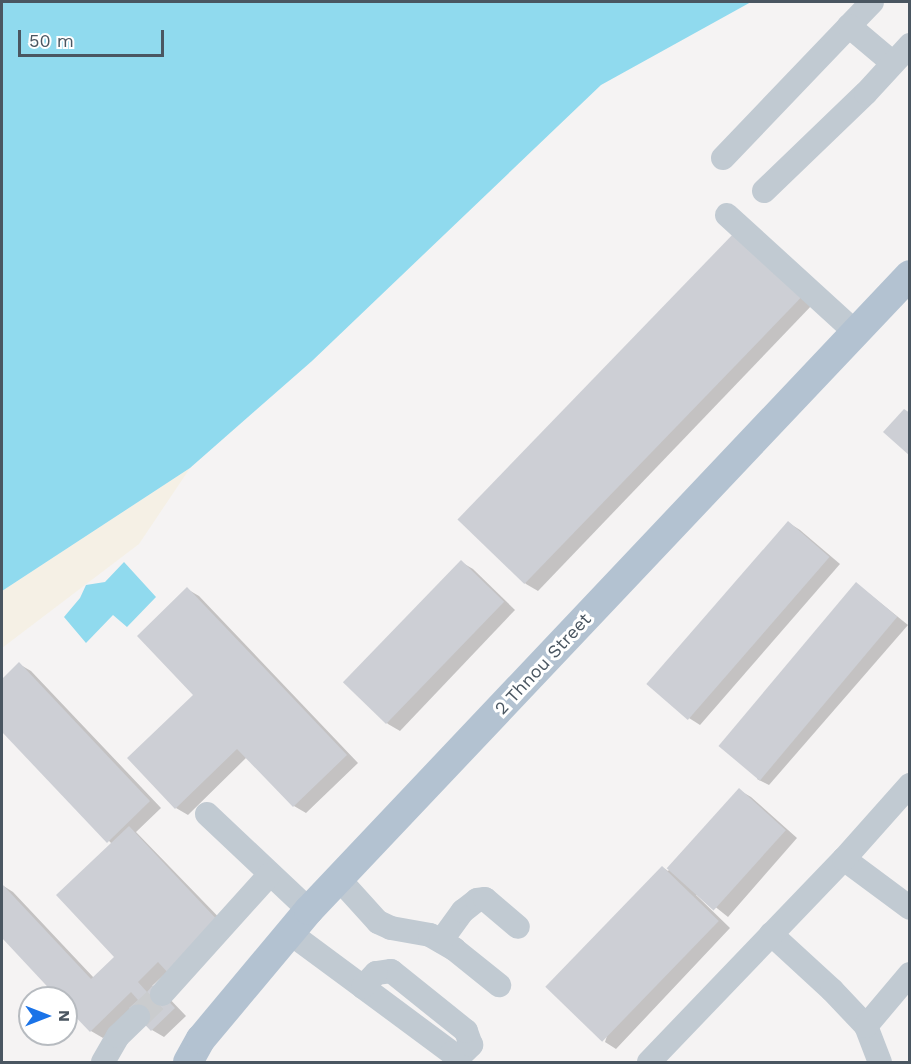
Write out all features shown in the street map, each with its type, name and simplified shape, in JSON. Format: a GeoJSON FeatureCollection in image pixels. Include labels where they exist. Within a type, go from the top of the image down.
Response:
{"type":"FeatureCollection","features":[{"type":"Feature","properties":{"kind":"main road","name":"2 Thnou Street"},"geometry":{"type":"LineString","coordinates":[[188,1062],[201,1039],[309,910],[909,275]]}},
{"type":"Feature","properties":{"kind":"street"},"geometry":{"type":"LineString","coordinates":[[723,158],[872,2]]}},
{"type":"Feature","properties":{"kind":"street"},"geometry":{"type":"LineString","coordinates":[[849,26],[893,63]]}},
{"type":"Feature","properties":{"kind":"street"},"geometry":{"type":"LineString","coordinates":[[764,191],[867,93],[909,45]]}},
{"type":"Feature","properties":{"kind":"street"},"geometry":{"type":"LineString","coordinates":[[727,215],[855,332]]}},
{"type":"Feature","properties":{"kind":"street"},"geometry":{"type":"LineString","coordinates":[[649,1062],[844,859],[909,785]]}},
{"type":"Feature","properties":{"kind":"street"},"geometry":{"type":"LineString","coordinates":[[207,814],[269,875],[309,910]]}},
{"type":"Feature","properties":{"kind":"street"},"geometry":{"type":"LineString","coordinates":[[844,859],[909,908]]}},
{"type":"Feature","properties":{"kind":"street"},"geometry":{"type":"LineString","coordinates":[[162,994],[269,875]]}},
{"type":"Feature","properties":{"kind":"street"},"geometry":{"type":"LineString","coordinates":[[339,879],[378,922],[391,928],[430,935],[499,985]]}},
{"type":"Feature","properties":{"kind":"street"},"geometry":{"type":"LineString","coordinates":[[441,941],[463,911],[477,900],[485,899],[518,927]]}},
{"type":"Feature","properties":{"kind":"street"},"geometry":{"type":"LineString","coordinates":[[290,933],[363,987]]}},
{"type":"Feature","properties":{"kind":"street"},"geometry":{"type":"LineString","coordinates":[[771,934],[832,990],[866,1026],[880,1062]]}},
{"type":"Feature","properties":{"kind":"street"},"geometry":{"type":"LineString","coordinates":[[866,1026],[909,974]]}},
{"type":"Feature","properties":{"kind":"street"},"geometry":{"type":"LineString","coordinates":[[103,1062],[118,1036],[138,1017]]}},
{"type":"Feature","properties":{"kind":"sand"},"geometry":{"type":"Polygon","coordinates":[[[190,468],[139,544],[2,648],[2,591],[190,468]]]}},
{"type":"Feature","properties":{"kind":"water"},"geometry":{"type":"Polygon","coordinates":[[[2,2],[751,2],[601,85],[312,361],[190,468],[2,591],[2,2]]]}},
{"type":"Feature","properties":{"kind":"water"},"geometry":{"type":"Polygon","coordinates":[[[124,562],[156,597],[127,627],[113,615],[86,643],[64,617],[80,598],[86,585],[105,582],[124,562]]]}},
{"type":"Feature","properties":{"kind":"building"},"geometry":{"type":"Polygon","coordinates":[[[736,231],[803,296],[524,584],[457,519],[736,231]]]}},
{"type":"Feature","properties":{"kind":"building"},"geometry":{"type":"Polygon","coordinates":[[[904,409],[910,413],[910,456],[883,432],[904,409]]]}},
{"type":"Feature","properties":{"kind":"building"},"geometry":{"type":"Polygon","coordinates":[[[788,521],[830,557],[688,720],[646,684],[788,521]]]}},
{"type":"Feature","properties":{"kind":"building"},"geometry":{"type":"Polygon","coordinates":[[[461,560],[504,602],[386,724],[343,682],[461,560]]]}},
{"type":"Feature","properties":{"kind":"building"},"geometry":{"type":"Polygon","coordinates":[[[856,582],[897,617],[760,781],[718,746],[856,582]]]}},
{"type":"Feature","properties":{"kind":"building"},"geometry":{"type":"Polygon","coordinates":[[[187,587],[347,755],[293,807],[237,749],[175,809],[127,758],[193,695],[137,636],[187,587]]]}},
{"type":"Feature","properties":{"kind":"building"},"geometry":{"type":"Polygon","coordinates":[[[19,662],[150,801],[107,843],[2,732],[2,679],[19,662]]]}},
{"type":"Feature","properties":{"kind":"building"},"geometry":{"type":"Polygon","coordinates":[[[739,788],[786,830],[714,910],[667,868],[739,788]]]}},
{"type":"Feature","properties":{"kind":"building"},"geometry":{"type":"Polygon","coordinates":[[[129,826],[222,925],[170,975],[158,962],[138,982],[147,992],[153,985],[175,1008],[151,1031],[129,1008],[138,1000],[131,992],[90,1032],[78,1020],[78,986],[47,986],[2,938],[2,884],[91,979],[114,957],[56,895],[129,826]]]}},
{"type":"Feature","properties":{"kind":"building"},"geometry":{"type":"Polygon","coordinates":[[[662,866],[719,921],[602,1042],[545,987],[662,866]]]}},
{"type":"Feature","properties":{"kind":"tunnel"},"geometry":{"type":"LineString","coordinates":[[138,1017],[162,994]]}}]}
